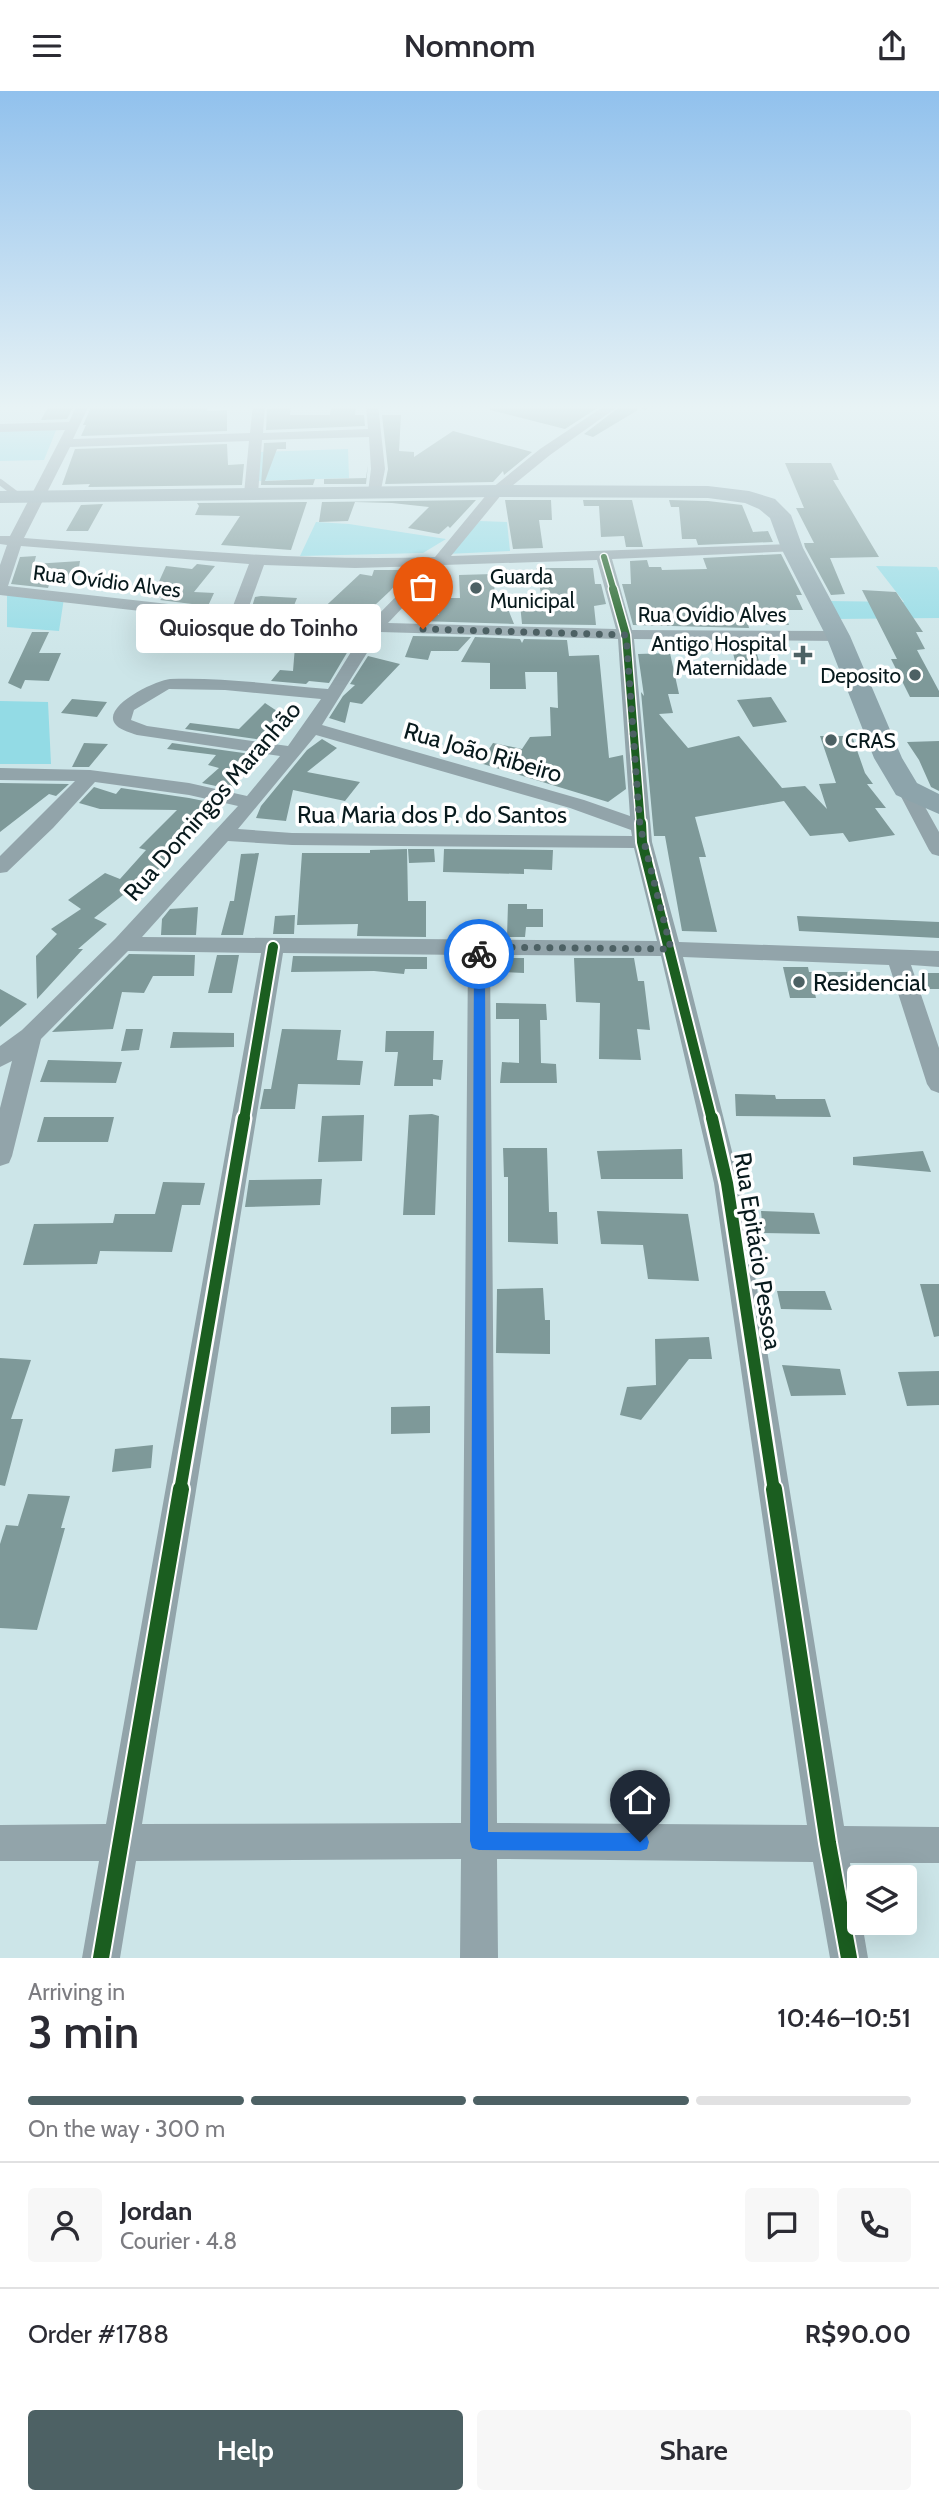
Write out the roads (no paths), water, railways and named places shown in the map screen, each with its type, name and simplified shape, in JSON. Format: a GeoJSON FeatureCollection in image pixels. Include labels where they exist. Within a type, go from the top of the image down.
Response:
{"type":"FeatureCollection","features":[{"type":"Feature","properties":{"kind":"main road"},"geometry":{"type":"LineString","coordinates":[[20,496],[359,492]]}},
{"type":"Feature","properties":{"kind":"main road"},"geometry":{"type":"LineString","coordinates":[[709,492],[748,497],[767,505],[780,515],[792,548],[838,636],[888,758],[906,789],[939,805]]}},
{"type":"Feature","properties":{"kind":"street","name":"Rua Domingos Maranhão"},"geometry":{"type":"LineString","coordinates":[[0,1058],[30,1036],[123,944],[251,803],[312,728],[374,627],[438,562],[496,492]]}},
{"type":"Feature","properties":{"kind":"street"},"geometry":{"type":"LineString","coordinates":[[0,590],[7,541],[20,496]]}},
{"type":"Feature","properties":{"kind":"street"},"geometry":{"type":"LineString","coordinates":[[7,541],[344,564],[604,557],[792,548]]}},
{"type":"Feature","properties":{"kind":"street","name":"Rua Epitácio Pessoa"},"geometry":{"type":"LineString","coordinates":[[604,557],[626,635],[641,834],[727,1183],[828,1843],[849,1958]]}},
{"type":"Feature","properties":{"kind":"street"},"geometry":{"type":"LineString","coordinates":[[237,617],[258,560]]}},
{"type":"Feature","properties":{"kind":"street","name":"Rua Ovídio Alves"},"geometry":{"type":"LineString","coordinates":[[0,590],[237,617],[374,627],[626,635],[838,636]]}},
{"type":"Feature","properties":{"kind":"street"},"geometry":{"type":"LineString","coordinates":[[293,753],[143,730],[123,723],[122,715],[127,707],[153,689],[167,684],[225,685],[334,695]]}},
{"type":"Feature","properties":{"kind":"street","name":"Rua João Ribeiro"},"geometry":{"type":"LineString","coordinates":[[312,728],[578,804],[641,834]]}},
{"type":"Feature","properties":{"kind":"street"},"geometry":{"type":"LineString","coordinates":[[0,775],[90,775],[189,789],[251,803]]}},
{"type":"Feature","properties":{"kind":"street"},"geometry":{"type":"LineString","coordinates":[[0,867],[46,824],[90,775]]}},
{"type":"Feature","properties":{"kind":"street"},"geometry":{"type":"LineString","coordinates":[[906,789],[939,850]]}},
{"type":"Feature","properties":{"kind":"street","name":"Rua Maria dos P. do Santos"},"geometry":{"type":"LineString","coordinates":[[222,834],[292,839],[641,834]]}},
{"type":"Feature","properties":{"kind":"street"},"geometry":{"type":"LineString","coordinates":[[123,944],[671,949],[939,959]]}},
{"type":"Feature","properties":{"kind":"street"},"geometry":{"type":"LineString","coordinates":[[101,1958],[273,947]]}},
{"type":"Feature","properties":{"kind":"street"},"geometry":{"type":"LineString","coordinates":[[479,947],[479,1958]]}},
{"type":"Feature","properties":{"kind":"street"},"geometry":{"type":"LineString","coordinates":[[898,958],[939,1084]]}},
{"type":"Feature","properties":{"kind":"street"},"geometry":{"type":"LineString","coordinates":[[0,1156],[30,1036]]}},
{"type":"Feature","properties":{"kind":"street"},"geometry":{"type":"LineString","coordinates":[[0,1843],[479,1841],[939,1845]]}},
{"type":"Feature","properties":{"kind":"place","name":"Guarda Municipal"},"geometry":{"type":"Point","coordinates":[476,588]}},
{"type":"Feature","properties":{"kind":"place","name":"Quiosque do Toinho"},"geometry":{"type":"Point","coordinates":[423,629]}},
{"type":"Feature","properties":{"kind":"place","name":"Antigo Hospital Maternidade"},"geometry":{"type":"Point","coordinates":[803,655]}},
{"type":"Feature","properties":{"kind":"place","name":"Deposito"},"geometry":{"type":"Point","coordinates":[915,675]}},
{"type":"Feature","properties":{"kind":"place","name":"CRAS"},"geometry":{"type":"Point","coordinates":[831,740]}},
{"type":"Feature","properties":{"kind":"place","name":"Residencial"},"geometry":{"type":"Point","coordinates":[799,982]}}]}
